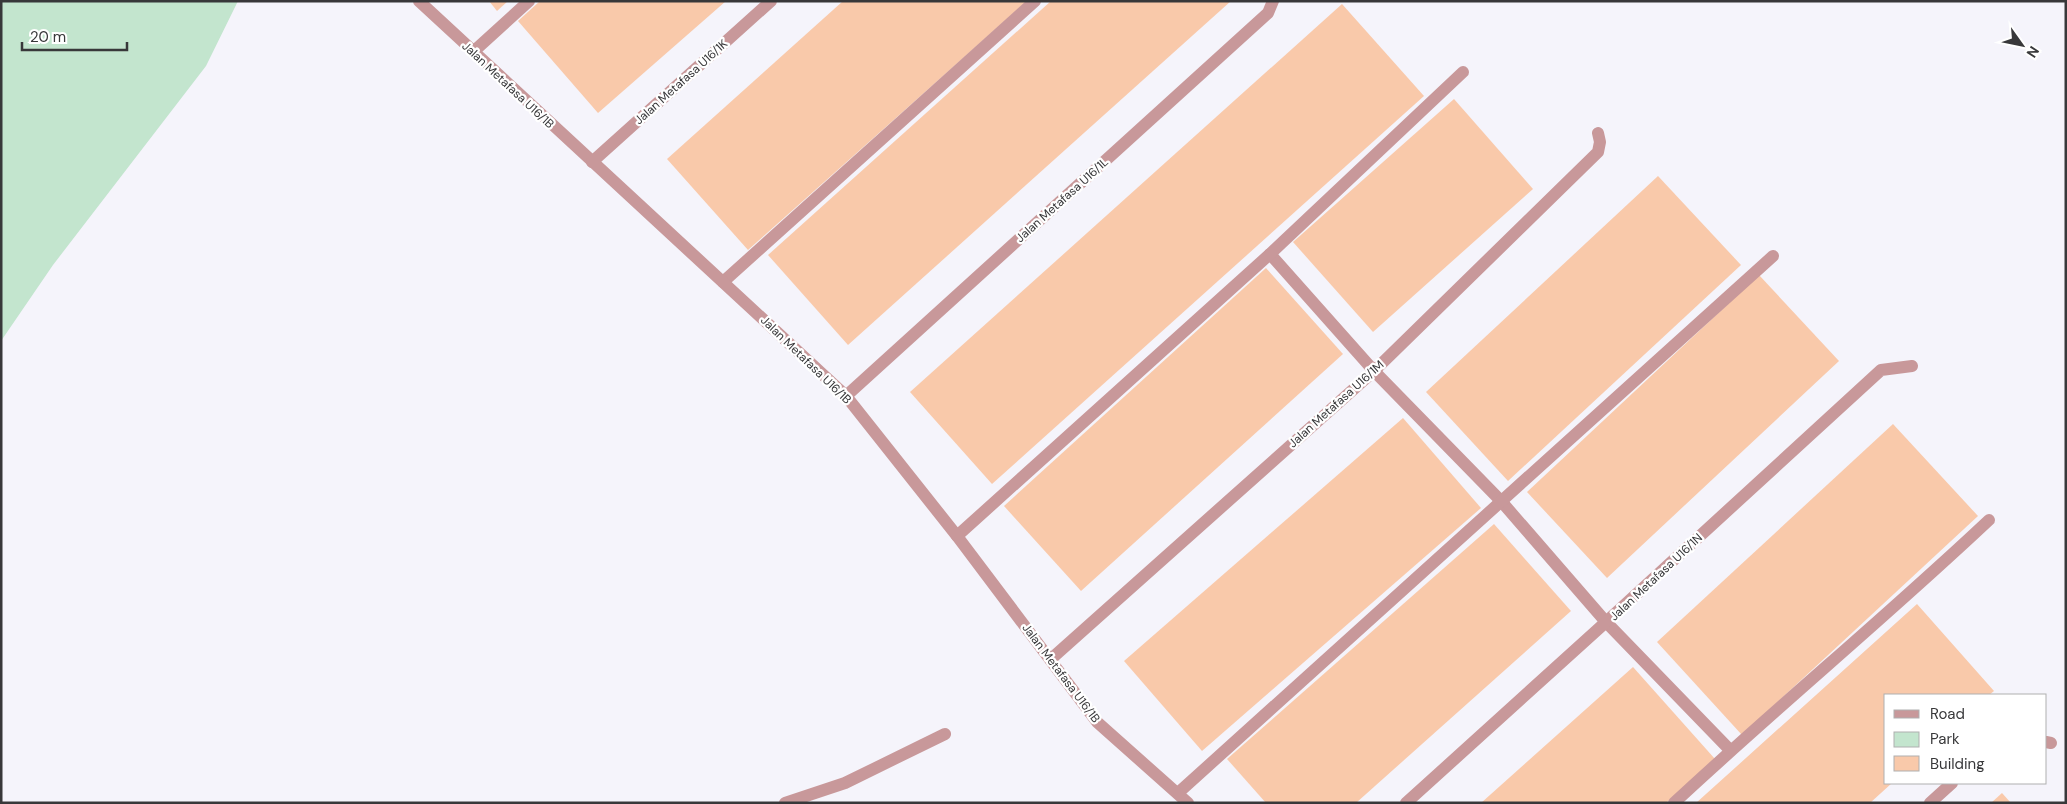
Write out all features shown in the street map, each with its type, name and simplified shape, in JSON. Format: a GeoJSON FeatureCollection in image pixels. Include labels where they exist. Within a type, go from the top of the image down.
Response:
{"type":"FeatureCollection","features":[{"type":"Feature","properties":{"kind":"street","name":"Jalan Metafasa U16/1B"},"geometry":{"type":"LineString","coordinates":[[419,1],[846,396],[957,536],[1098,722],[1188,803]]}},
{"type":"Feature","properties":{"kind":"street"},"geometry":{"type":"LineString","coordinates":[[473,52],[530,1]]}},
{"type":"Feature","properties":{"kind":"street","name":"Jalan Metafasa U16/1K"},"geometry":{"type":"LineString","coordinates":[[592,162],[771,1]]}},
{"type":"Feature","properties":{"kind":"street"},"geometry":{"type":"LineString","coordinates":[[723,282],[1035,1]]}},
{"type":"Feature","properties":{"kind":"street","name":"Jalan Metafasa U16/1L"},"geometry":{"type":"LineString","coordinates":[[846,396],[1268,13],[1273,1]]}},
{"type":"Feature","properties":{"kind":"street"},"geometry":{"type":"LineString","coordinates":[[957,536],[1270,254],[1463,72]]}},
{"type":"Feature","properties":{"kind":"street","name":"Jalan Metafasa U16/1M"},"geometry":{"type":"LineString","coordinates":[[1051,659],[1374,371],[1598,152],[1600,142],[1598,132]]}},
{"type":"Feature","properties":{"kind":"street"},"geometry":{"type":"LineString","coordinates":[[1270,254],[1374,371],[1501,501],[1606,622],[1730,750]]}},
{"type":"Feature","properties":{"kind":"street"},"geometry":{"type":"LineString","coordinates":[[1178,793],[1774,256]]}},
{"type":"Feature","properties":{"kind":"street","name":"Jalan Metafasa U16/1N"},"geometry":{"type":"LineString","coordinates":[[1406,803],[1881,370],[1912,366]]}},
{"type":"Feature","properties":{"kind":"street"},"geometry":{"type":"LineString","coordinates":[[1674,803],[1730,750],[1928,577],[1989,520]]}},
{"type":"Feature","properties":{"kind":"street"},"geometry":{"type":"LineString","coordinates":[[785,803],[845,783],[945,734]]}},
{"type":"Feature","properties":{"kind":"street"},"geometry":{"type":"LineString","coordinates":[[1930,803],[1951,784]]}},
{"type":"Feature","properties":{"kind":"green space"},"geometry":{"type":"Polygon","coordinates":[[[1,1],[238,1],[206,66],[53,265],[1,341],[1,1]]]}},
{"type":"Feature","properties":{"kind":"building"},"geometry":{"type":"Polygon","coordinates":[[[489,1],[508,1],[497,11],[489,1]]]}},
{"type":"Feature","properties":{"kind":"building"},"geometry":{"type":"Polygon","coordinates":[[[540,1],[726,1],[598,113],[518,21],[540,1]]]}},
{"type":"Feature","properties":{"kind":"building"},"geometry":{"type":"Polygon","coordinates":[[[843,1],[1027,1],[748,250],[667,159],[843,1]]]}},
{"type":"Feature","properties":{"kind":"building"},"geometry":{"type":"Polygon","coordinates":[[[1051,1],[1231,1],[848,345],[768,255],[1051,1]]]}},
{"type":"Feature","properties":{"kind":"building"},"geometry":{"type":"Polygon","coordinates":[[[1342,4],[1424,96],[992,484],[910,392],[1342,4]]]}},
{"type":"Feature","properties":{"kind":"building"},"geometry":{"type":"Polygon","coordinates":[[[1454,99],[1533,189],[1373,332],[1293,242],[1454,99]]]}},
{"type":"Feature","properties":{"kind":"building"},"geometry":{"type":"Polygon","coordinates":[[[1658,176],[1741,265],[1508,481],[1426,392],[1658,176]]]}},
{"type":"Feature","properties":{"kind":"building"},"geometry":{"type":"Polygon","coordinates":[[[1266,268],[1343,354],[1081,591],[1004,506],[1266,268]]]}},
{"type":"Feature","properties":{"kind":"building"},"geometry":{"type":"Polygon","coordinates":[[[1759,275],[1839,361],[1607,578],[1527,492],[1759,275]]]}},
{"type":"Feature","properties":{"kind":"building"},"geometry":{"type":"Polygon","coordinates":[[[1403,418],[1481,508],[1202,751],[1124,661],[1403,418]]]}},
{"type":"Feature","properties":{"kind":"building"},"geometry":{"type":"Polygon","coordinates":[[[1893,424],[1978,516],[1742,735],[1657,642],[1893,424]]]}},
{"type":"Feature","properties":{"kind":"building"},"geometry":{"type":"Polygon","coordinates":[[[1494,524],[1571,611],[1356,803],[1266,803],[1227,759],[1494,524]]]}},
{"type":"Feature","properties":{"kind":"building"},"geometry":{"type":"Polygon","coordinates":[[[1917,604],[1994,691],[1990,694],[1884,694],[1884,784],[1891,784],[1870,803],[1696,803],[1917,604]]]}},
{"type":"Feature","properties":{"kind":"building"},"geometry":{"type":"Polygon","coordinates":[[[1633,667],[1715,759],[1666,803],[1481,803],[1633,667]]]}},
{"type":"Feature","properties":{"kind":"building"},"geometry":{"type":"Polygon","coordinates":[[[2002,793],[2011,803],[1991,803],[2002,793]]]}}]}
